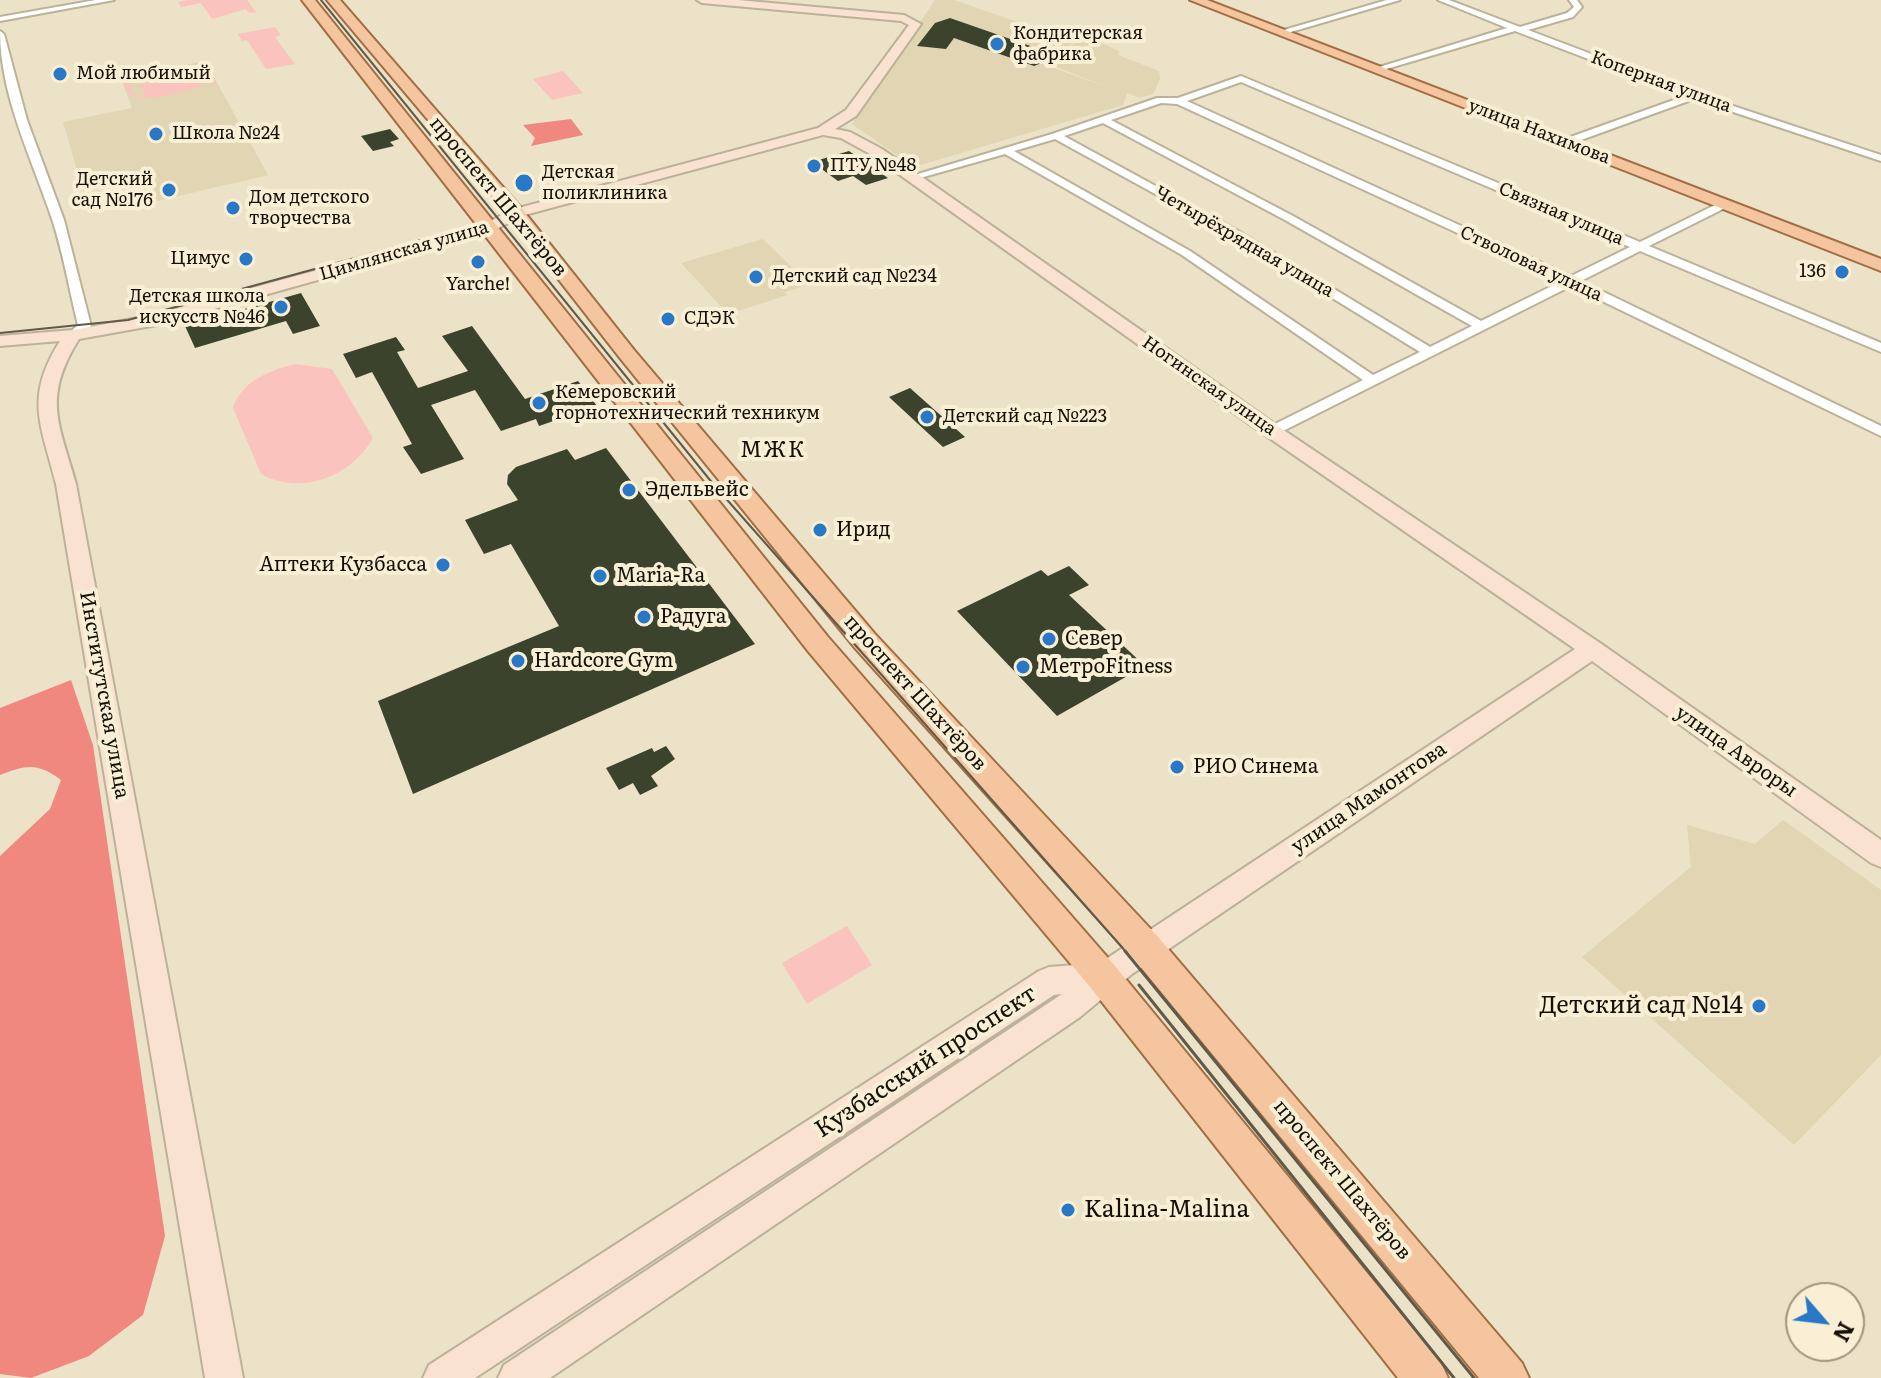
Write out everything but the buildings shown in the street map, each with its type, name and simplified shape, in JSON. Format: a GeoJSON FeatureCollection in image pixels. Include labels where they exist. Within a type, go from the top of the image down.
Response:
{"type":"FeatureCollection","features":[{"type":"Feature","properties":{"kind":"main road","name":"проспект Шахтёров"},"geometry":{"type":"LineString","coordinates":[[308,0],[818,644],[1103,977],[1426,1378]]}},
{"type":"Feature","properties":{"kind":"main road","name":"проспект Шахтёров"},"geometry":{"type":"LineString","coordinates":[[333,0],[516,213],[627,354],[865,641],[1146,948],[1507,1378]]}},
{"type":"Feature","properties":{"kind":"main road","name":"улица Нахимова"},"geometry":{"type":"LineString","coordinates":[[1196,0],[1881,265]]}},
{"type":"Feature","properties":{"kind":"street"},"geometry":{"type":"LineString","coordinates":[[0,19],[110,0]]}},
{"type":"Feature","properties":{"kind":"street","name":"Цимлянская улица"},"geometry":{"type":"LineString","coordinates":[[0,341],[73,335],[162,318],[488,228],[516,213],[823,131],[842,120],[858,104],[914,22],[904,18],[702,0]]}},
{"type":"Feature","properties":{"kind":"street"},"geometry":{"type":"LineString","coordinates":[[1281,32],[1396,0]]}},
{"type":"Feature","properties":{"kind":"street","name":"Коперная улица"},"geometry":{"type":"LineString","coordinates":[[1442,0],[1694,96],[1881,158]]}},
{"type":"Feature","properties":{"kind":"street"},"geometry":{"type":"LineString","coordinates":[[1379,70],[1570,15],[1578,7],[1573,0]]}},
{"type":"Feature","properties":{"kind":"street","name":"Институтская улица"},"geometry":{"type":"LineString","coordinates":[[0,34],[22,120],[58,220],[85,326],[73,335],[55,360],[47,379],[46,416],[66,484],[224,1378]]}},
{"type":"Feature","properties":{"kind":"street","name":"Связная улица"},"geometry":{"type":"LineString","coordinates":[[1179,101],[1241,79],[1881,348]]}},
{"type":"Feature","properties":{"kind":"street"},"geometry":{"type":"LineString","coordinates":[[1566,142],[1694,96]]}},
{"type":"Feature","properties":{"kind":"street"},"geometry":{"type":"LineString","coordinates":[[913,177],[1056,136],[1160,100],[1179,101]]}},
{"type":"Feature","properties":{"kind":"street","name":"Стволовая улица"},"geometry":{"type":"LineString","coordinates":[[1179,101],[1571,281],[1881,432]]}},
{"type":"Feature","properties":{"kind":"street"},"geometry":{"type":"LineString","coordinates":[[1102,119],[1289,218],[1481,326]]}},
{"type":"Feature","properties":{"kind":"street","name":"Ногинская улица"},"geometry":{"type":"LineString","coordinates":[[823,131],[854,139],[913,177],[1272,431],[1592,649]]}},
{"type":"Feature","properties":{"kind":"street","name":"Четырёхрядная улица"},"geometry":{"type":"LineString","coordinates":[[1056,136],[1234,233],[1430,352]]}},
{"type":"Feature","properties":{"kind":"street"},"geometry":{"type":"LineString","coordinates":[[1005,150],[1186,253],[1372,380]]}},
{"type":"Feature","properties":{"kind":"street"},"geometry":{"type":"LineString","coordinates":[[1272,431],[1725,204]]}},
{"type":"Feature","properties":{"kind":"street","name":"улица Мамонтова"},"geometry":{"type":"LineString","coordinates":[[1103,977],[1592,649]]}},
{"type":"Feature","properties":{"kind":"street","name":"улица Авроры"},"geometry":{"type":"LineString","coordinates":[[1592,649],[1881,855]]}},
{"type":"Feature","properties":{"kind":"street","name":"Кузбасский проспект"},"geometry":{"type":"LineString","coordinates":[[442,1378],[1049,981],[1103,977]]}},
{"type":"Feature","properties":{"kind":"street","name":"Кузбасский проспект"},"geometry":{"type":"LineString","coordinates":[[517,1378],[1069,1007],[1103,977]]}},
{"type":"Feature","properties":{"kind":"shaded area"},"geometry":{"type":"Polygon","coordinates":[[[247,0],[256,12],[249,13],[246,9],[212,19],[201,3],[181,7],[178,2],[247,0]]]}},
{"type":"Feature","properties":{"kind":"shaded area"},"geometry":{"type":"Polygon","coordinates":[[[935,0],[954,0],[1075,42],[1040,63],[1109,88],[1044,62],[1079,41],[1091,38],[1119,51],[1118,55],[1159,71],[1160,79],[1153,94],[1140,98],[1127,93],[1123,105],[914,167],[852,124],[935,0]]]}},
{"type":"Feature","properties":{"kind":"shaded area"},"geometry":{"type":"Polygon","coordinates":[[[275,27],[281,35],[275,37],[295,64],[266,69],[247,40],[242,41],[238,34],[275,27]]]}},
{"type":"Feature","properties":{"kind":"shaded area","name":"Школа №24"},"geometry":{"type":"Polygon","coordinates":[[[205,61],[268,175],[140,205],[128,173],[81,184],[63,122],[132,108],[121,78],[205,61]]]}},
{"type":"Feature","properties":{"kind":"shaded area"},"geometry":{"type":"Polygon","coordinates":[[[191,66],[206,69],[216,84],[211,85],[209,81],[181,93],[138,97],[129,95],[124,83],[143,74],[191,66]],[[185,67],[145,75],[129,83],[134,94],[145,96],[140,84],[192,73],[199,84],[207,79],[202,70],[185,67]]]}},
{"type":"Feature","properties":{"kind":"shaded area"},"geometry":{"type":"Polygon","coordinates":[[[563,71],[583,93],[552,100],[533,79],[563,71]]]}},
{"type":"Feature","properties":{"kind":"shaded area"},"geometry":{"type":"Polygon","coordinates":[[[571,119],[583,135],[531,146],[535,138],[523,125],[571,119]]]}},
{"type":"Feature","properties":{"kind":"shaded area","name":"Детский сад №234"},"geometry":{"type":"Polygon","coordinates":[[[763,239],[799,274],[810,271],[821,281],[728,314],[681,263],[763,239]]]}},
{"type":"Feature","properties":{"kind":"shaded area"},"geometry":{"type":"Polygon","coordinates":[[[295,364],[332,369],[373,438],[352,463],[324,479],[308,483],[276,480],[261,474],[233,408],[243,391],[258,378],[295,364]]]}},
{"type":"Feature","properties":{"kind":"shaded area"},"geometry":{"type":"Polygon","coordinates":[[[71,680],[93,745],[165,1236],[143,1315],[89,1356],[31,1378],[0,1374],[0,856],[50,809],[61,780],[45,770],[31,767],[0,775],[0,708],[71,680]]]}},
{"type":"Feature","properties":{"kind":"shaded area","name":"Детский сад №14"},"geometry":{"type":"Polygon","coordinates":[[[1783,820],[1881,890],[1881,1055],[1794,1145],[1582,957],[1691,867],[1687,825],[1755,844],[1783,820]]]}},
{"type":"Feature","properties":{"kind":"shaded area"},"geometry":{"type":"Polygon","coordinates":[[[847,926],[872,965],[807,1004],[782,963],[847,926]]]}},
{"type":"Feature","properties":{"kind":"tram line"},"geometry":{"type":"LineString","coordinates":[[321,0],[714,485],[1127,953]]}},
{"type":"Feature","properties":{"kind":"tram line"},"geometry":{"type":"LineString","coordinates":[[0,333],[128,320],[454,231]]}},
{"type":"Feature","properties":{"kind":"tram line"},"geometry":{"type":"LineString","coordinates":[[1125,951],[1474,1378]]}},
{"type":"Feature","properties":{"kind":"tram line"},"geometry":{"type":"LineString","coordinates":[[1139,985],[1454,1378]]}},
{"type":"Feature","properties":{"kind":"place","name":"Кондитерская фабрика"},"geometry":{"type":"Point","coordinates":[997,44]}},
{"type":"Feature","properties":{"kind":"place","name":"Мой любимый"},"geometry":{"type":"Point","coordinates":[60,74]}},
{"type":"Feature","properties":{"kind":"place","name":"Школа №24"},"geometry":{"type":"Point","coordinates":[156,134]}},
{"type":"Feature","properties":{"kind":"place","name":"ПТУ №48"},"geometry":{"type":"Point","coordinates":[814,166]}},
{"type":"Feature","properties":{"kind":"place","name":"Детская поликлиника"},"geometry":{"type":"Point","coordinates":[524,183]}},
{"type":"Feature","properties":{"kind":"place","name":"Детский сад №176"},"geometry":{"type":"Point","coordinates":[169,190]}},
{"type":"Feature","properties":{"kind":"place","name":"Дом детского творчества"},"geometry":{"type":"Point","coordinates":[233,208]}},
{"type":"Feature","properties":{"kind":"place","name":"Цимус"},"geometry":{"type":"Point","coordinates":[246,259]}},
{"type":"Feature","properties":{"kind":"place","name":"Yarche!"},"geometry":{"type":"Point","coordinates":[478,262]}},
{"type":"Feature","properties":{"kind":"place","name":"136"},"geometry":{"type":"Point","coordinates":[1842,272]}},
{"type":"Feature","properties":{"kind":"place","name":"Детский сад №234"},"geometry":{"type":"Point","coordinates":[756,277]}},
{"type":"Feature","properties":{"kind":"place","name":"Детская школа искусств №46"},"geometry":{"type":"Point","coordinates":[281,307]}},
{"type":"Feature","properties":{"kind":"place","name":"СДЭК"},"geometry":{"type":"Point","coordinates":[668,319]}},
{"type":"Feature","properties":{"kind":"place","name":"Кемеровский горнотехнический техникум"},"geometry":{"type":"Point","coordinates":[539,403]}},
{"type":"Feature","properties":{"kind":"place","name":"Детский сад №223"},"geometry":{"type":"Point","coordinates":[927,417]}},
{"type":"Feature","properties":{"kind":"place","name":"Эдельвейс"},"geometry":{"type":"Point","coordinates":[629,490]}},
{"type":"Feature","properties":{"kind":"place","name":"Ирид"},"geometry":{"type":"Point","coordinates":[820,530]}},
{"type":"Feature","properties":{"kind":"place","name":"Аптеки Кузбасса"},"geometry":{"type":"Point","coordinates":[443,565]}},
{"type":"Feature","properties":{"kind":"place","name":"Maria-Ra"},"geometry":{"type":"Point","coordinates":[600,576]}},
{"type":"Feature","properties":{"kind":"place","name":"Радуга"},"geometry":{"type":"Point","coordinates":[644,617]}},
{"type":"Feature","properties":{"kind":"place","name":"Север"},"geometry":{"type":"Point","coordinates":[1049,639]}},
{"type":"Feature","properties":{"kind":"place","name":"Hardcore Gym"},"geometry":{"type":"Point","coordinates":[518,661]}},
{"type":"Feature","properties":{"kind":"place","name":"МетроFitness"},"geometry":{"type":"Point","coordinates":[1023,667]}},
{"type":"Feature","properties":{"kind":"place","name":"РИО Синема"},"geometry":{"type":"Point","coordinates":[1177,767]}},
{"type":"Feature","properties":{"kind":"place","name":"Детский сад №14"},"geometry":{"type":"Point","coordinates":[1759,1006]}},
{"type":"Feature","properties":{"kind":"place","name":"Kalina-Malina"},"geometry":{"type":"Point","coordinates":[1068,1210]}},
{"type":"Feature","properties":{"kind":"district","name":"МЖК"},"geometry":{"type":"Point","coordinates":[773,451]}}]}
